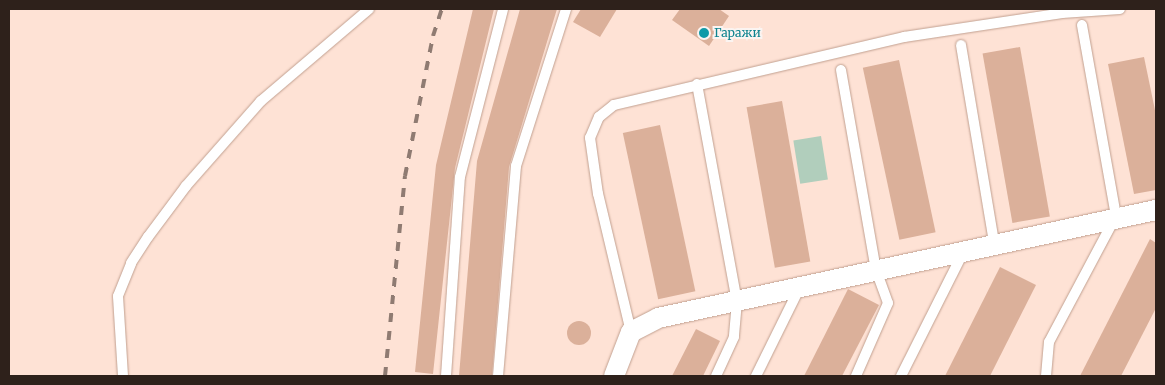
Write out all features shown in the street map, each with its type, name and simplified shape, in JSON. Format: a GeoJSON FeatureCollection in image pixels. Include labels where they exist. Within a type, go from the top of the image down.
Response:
{"type":"FeatureCollection","features":[{"type":"Feature","properties":{"kind":"street"},"geometry":{"type":"LineString","coordinates":[[614,376],[631,332],[658,318],[1116,216],[1156,210]]}},
{"type":"Feature","properties":{"kind":"lane"},"geometry":{"type":"LineString","coordinates":[[123,376],[118,296],[131,263],[148,236],[186,186],[261,101],[370,9]]}},
{"type":"Feature","properties":{"kind":"lane"},"geometry":{"type":"LineString","coordinates":[[446,376],[460,176],[503,9]]}},
{"type":"Feature","properties":{"kind":"lane"},"geometry":{"type":"LineString","coordinates":[[498,376],[516,166],[566,9]]}},
{"type":"Feature","properties":{"kind":"lane"},"geometry":{"type":"LineString","coordinates":[[631,332],[598,194],[590,138],[599,117],[614,105],[904,37],[1081,10],[1120,9]]}},
{"type":"Feature","properties":{"kind":"lane"},"geometry":{"type":"LineString","coordinates":[[1046,376],[1049,342],[1116,216],[1082,25]]}},
{"type":"Feature","properties":{"kind":"lane"},"geometry":{"type":"LineString","coordinates":[[961,46],[994,243]]}},
{"type":"Feature","properties":{"kind":"lane"},"geometry":{"type":"LineString","coordinates":[[842,70],[876,270],[888,302],[886,313],[856,376]]}},
{"type":"Feature","properties":{"kind":"lane"},"geometry":{"type":"LineString","coordinates":[[697,84],[737,301],[734,337],[716,376]]}},
{"type":"Feature","properties":{"kind":"lane"},"geometry":{"type":"LineString","coordinates":[[900,376],[964,250]]}},
{"type":"Feature","properties":{"kind":"lane"},"geometry":{"type":"LineString","coordinates":[[756,376],[800,286]]}},
{"type":"Feature","properties":{"kind":"green space"},"geometry":{"type":"Polygon","coordinates":[[[821,136],[828,179],[800,184],[793,140],[821,136]]]}},
{"type":"Feature","properties":{"kind":"building"},"geometry":{"type":"Polygon","coordinates":[[[473,9],[494,9],[455,168],[433,374],[415,372],[436,165],[473,9]]]}},
{"type":"Feature","properties":{"kind":"building"},"geometry":{"type":"Polygon","coordinates":[[[520,9],[557,9],[509,167],[492,376],[459,376],[477,161],[520,9]]]}},
{"type":"Feature","properties":{"kind":"building"},"geometry":{"type":"Polygon","coordinates":[[[581,9],[617,9],[600,37],[573,22],[581,9]]]}},
{"type":"Feature","properties":{"kind":"building","name":"Гаражи"},"geometry":{"type":"Polygon","coordinates":[[[680,9],[719,9],[729,16],[709,46],[672,20],[680,9]]]}},
{"type":"Feature","properties":{"kind":"building"},"geometry":{"type":"Polygon","coordinates":[[[1020,47],[1050,216],[1012,223],[983,54],[1020,47]]]}},
{"type":"Feature","properties":{"kind":"building"},"geometry":{"type":"Polygon","coordinates":[[[1144,57],[1156,115],[1156,190],[1134,194],[1108,64],[1144,57]]]}},
{"type":"Feature","properties":{"kind":"building"},"geometry":{"type":"Polygon","coordinates":[[[899,60],[936,232],[899,240],[863,68],[899,60]]]}},
{"type":"Feature","properties":{"kind":"building"},"geometry":{"type":"Polygon","coordinates":[[[782,101],[810,262],[775,268],[747,107],[782,101]]]}},
{"type":"Feature","properties":{"kind":"building"},"geometry":{"type":"Polygon","coordinates":[[[660,125],[695,291],[658,299],[623,133],[660,125]]]}},
{"type":"Feature","properties":{"kind":"building"},"geometry":{"type":"Polygon","coordinates":[[[1150,239],[1156,243],[1156,308],[1121,376],[1080,376],[1150,239]]]}},
{"type":"Feature","properties":{"kind":"building"},"geometry":{"type":"Polygon","coordinates":[[[1000,267],[1036,285],[990,376],[945,376],[1000,267]]]}},
{"type":"Feature","properties":{"kind":"building"},"geometry":{"type":"Polygon","coordinates":[[[848,289],[879,305],[842,376],[804,376],[848,289]]]}},
{"type":"Feature","properties":{"kind":"building"},"geometry":{"type":"Polygon","coordinates":[[[579,321],[584,322],[590,328],[590,338],[584,344],[579,345],[574,344],[568,338],[567,333],[568,328],[574,322],[579,321]]]}},
{"type":"Feature","properties":{"kind":"building"},"geometry":{"type":"Polygon","coordinates":[[[696,329],[720,341],[703,376],[672,376],[696,329]]]}},
{"type":"Feature","properties":{"kind":"railway"},"geometry":{"type":"LineString","coordinates":[[385,376],[405,176],[433,36],[442,9]]}},
{"type":"Feature","properties":{"kind":"place","name":"Гаражи"},"geometry":{"type":"Point","coordinates":[704,33]}}]}
